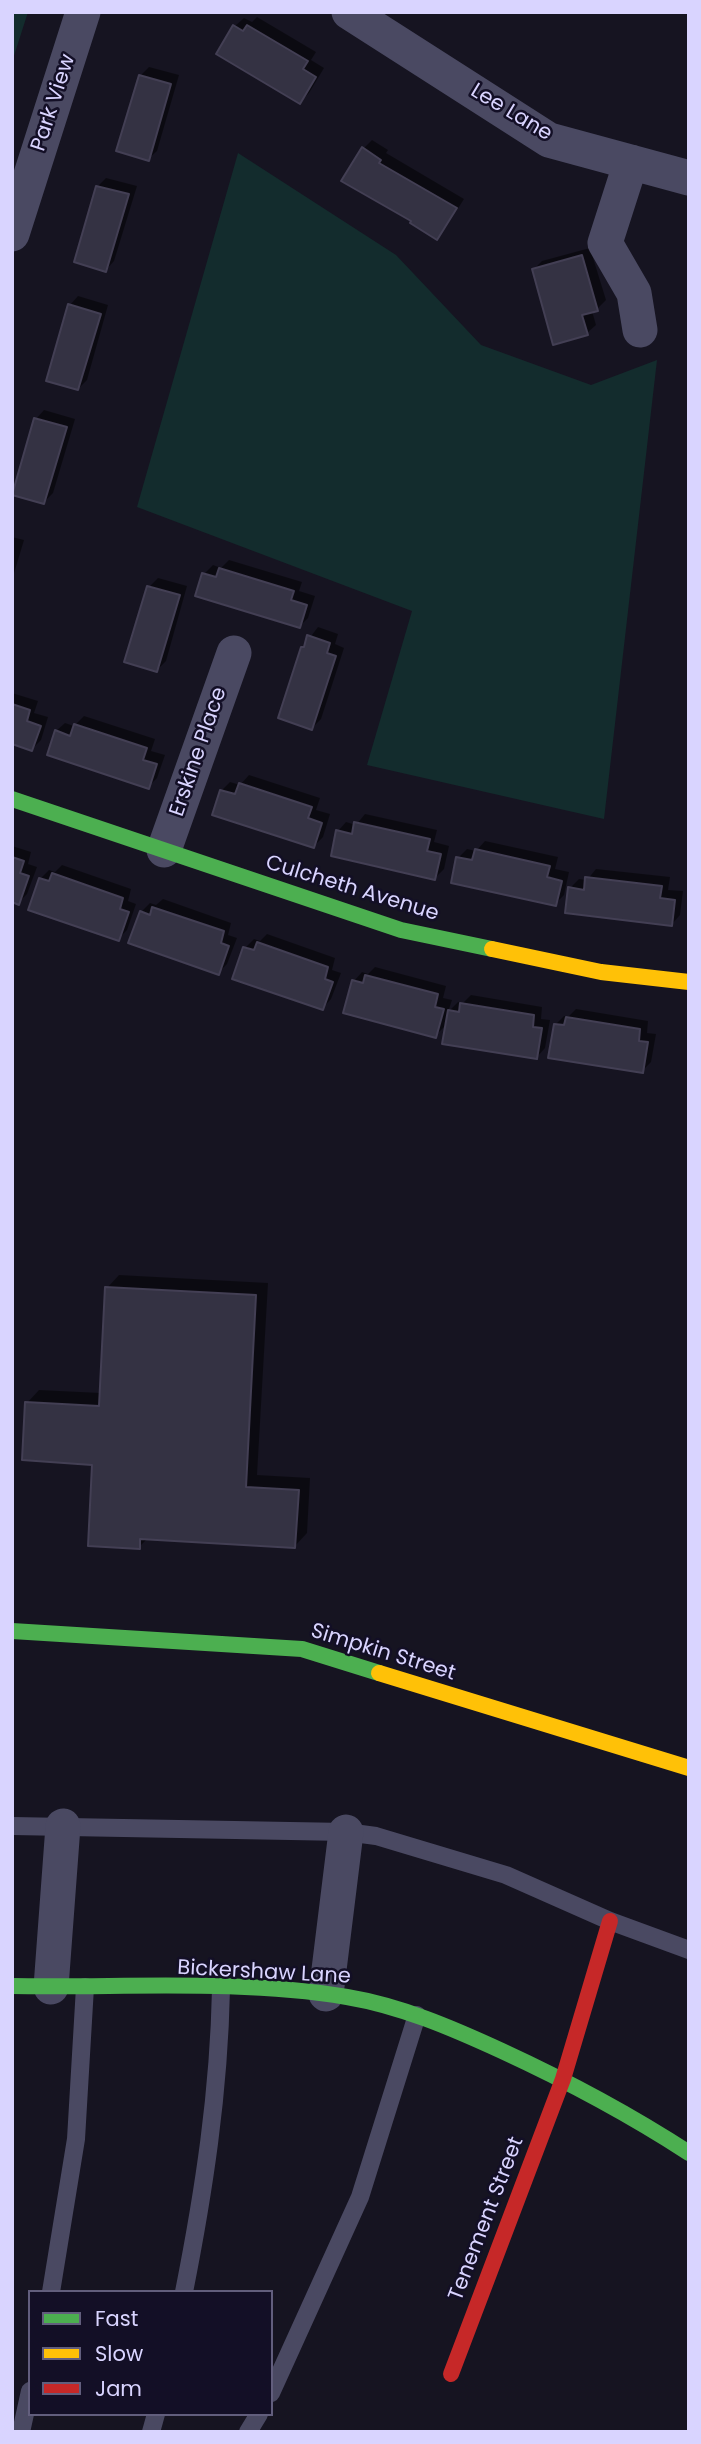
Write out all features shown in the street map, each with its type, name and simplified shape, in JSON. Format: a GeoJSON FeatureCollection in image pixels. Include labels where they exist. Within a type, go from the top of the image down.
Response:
{"type":"FeatureCollection","features":[{"type":"Feature","properties":{"kind":"street","name":"Park View"},"geometry":{"type":"LineString","coordinates":[[12,234],[83,12]]}},
{"type":"Feature","properties":{"kind":"street","name":"Lee Lane"},"geometry":{"type":"LineString","coordinates":[[349,12],[549,139],[689,178]]}},
{"type":"Feature","properties":{"kind":"street"},"geometry":{"type":"LineString","coordinates":[[631,162],[605,243],[634,293],[640,330]]}},
{"type":"Feature","properties":{"kind":"street","name":"Erskine Place"},"geometry":{"type":"LineString","coordinates":[[164,850],[234,653]]}},
{"type":"Feature","properties":{"kind":"street","name":"Culcheth Avenue"},"geometry":{"type":"LineString","coordinates":[[12,799],[401,930],[601,972],[689,982]]}},
{"type":"Feature","properties":{"kind":"street","name":"Simpkin Street"},"geometry":{"type":"LineString","coordinates":[[12,1631],[302,1649],[689,1768]]}},
{"type":"Feature","properties":{"kind":"street"},"geometry":{"type":"LineString","coordinates":[[51,1987],[63,1826]]}},
{"type":"Feature","properties":{"kind":"street"},"geometry":{"type":"LineString","coordinates":[[326,1994],[346,1832]]}},
{"type":"Feature","properties":{"kind":"street","name":"Tenement Street"},"geometry":{"type":"LineString","coordinates":[[451,2374],[563,2079],[610,1922]]}},
{"type":"Feature","properties":{"kind":"street","name":"Bickershaw Lane"},"geometry":{"type":"LineString","coordinates":[[12,1986],[221,1989],[326,1994],[360,2000],[417,2015],[563,2079],[689,2153]]}},
{"type":"Feature","properties":{"kind":"lane"},"geometry":{"type":"LineString","coordinates":[[12,1826],[346,1832],[376,1836],[506,1875],[610,1922],[689,1950]]}},
{"type":"Feature","properties":{"kind":"lane"},"geometry":{"type":"LineString","coordinates":[[51,2290],[76,2138],[85,1987]]}},
{"type":"Feature","properties":{"kind":"lane"},"geometry":{"type":"LineString","coordinates":[[184,2290],[208,2157],[218,2069],[221,1989]]}},
{"type":"Feature","properties":{"kind":"lane"},"geometry":{"type":"LineString","coordinates":[[273,2389],[360,2197],[417,2015]]}},
{"type":"Feature","properties":{"kind":"lane"},"geometry":{"type":"LineString","coordinates":[[21,2432],[28,2399]]}},
{"type":"Feature","properties":{"kind":"lane"},"geometry":{"type":"LineString","coordinates":[[248,2432],[258,2416]]}},
{"type":"Feature","properties":{"kind":"green space"},"geometry":{"type":"Polygon","coordinates":[[[12,12],[28,12],[12,62],[12,12]]]}},
{"type":"Feature","properties":{"kind":"green space"},"geometry":{"type":"Polygon","coordinates":[[[238,153],[396,255],[481,345],[591,385],[657,360],[604,819],[367,765],[412,611],[137,507],[238,153]]]}},
{"type":"Feature","properties":{"kind":"building"},"geometry":{"type":"Polygon","coordinates":[[[233,25],[243,31],[247,25],[308,61],[303,69],[316,77],[300,104],[216,54],[233,25]]]}},
{"type":"Feature","properties":{"kind":"building"},"geometry":{"type":"Polygon","coordinates":[[[139,75],[171,84],[149,161],[116,151],[139,75]]]}},
{"type":"Feature","properties":{"kind":"building"},"geometry":{"type":"Polygon","coordinates":[[[362,147],[381,160],[379,163],[457,208],[437,240],[410,223],[411,221],[341,181],[362,147]]]}},
{"type":"Feature","properties":{"kind":"building"},"geometry":{"type":"Polygon","coordinates":[[[96,186],[129,194],[106,272],[74,262],[96,186]]]}},
{"type":"Feature","properties":{"kind":"building"},"geometry":{"type":"Polygon","coordinates":[[[582,255],[598,311],[582,315],[588,335],[553,345],[532,269],[582,255]]]}},
{"type":"Feature","properties":{"kind":"building"},"geometry":{"type":"Polygon","coordinates":[[[68,304],[101,314],[78,390],[46,381],[68,304]]]}},
{"type":"Feature","properties":{"kind":"building"},"geometry":{"type":"Polygon","coordinates":[[[34,418],[67,427],[44,504],[12,495],[34,418]]]}},
{"type":"Feature","properties":{"kind":"building"},"geometry":{"type":"Polygon","coordinates":[[[219,568],[294,591],[291,600],[307,605],[300,628],[195,596],[202,573],[216,577],[219,568]]]}},
{"type":"Feature","properties":{"kind":"building"},"geometry":{"type":"Polygon","coordinates":[[[147,586],[180,595],[157,672],[124,662],[147,586]]]}},
{"type":"Feature","properties":{"kind":"building"},"geometry":{"type":"Polygon","coordinates":[[[307,635],[330,643],[327,653],[336,656],[312,730],[278,718],[307,635]]]}},
{"type":"Feature","properties":{"kind":"building"},"geometry":{"type":"Polygon","coordinates":[[[12,704],[30,710],[27,721],[41,726],[32,751],[12,744],[12,704]]]}},
{"type":"Feature","properties":{"kind":"building"},"geometry":{"type":"Polygon","coordinates":[[[74,724],[147,748],[143,760],[157,764],[149,789],[47,755],[55,730],[70,736],[74,724]]]}},
{"type":"Feature","properties":{"kind":"building"},"geometry":{"type":"Polygon","coordinates":[[[239,783],[312,807],[308,818],[322,823],[314,848],[212,815],[220,790],[235,794],[239,783]]]}},
{"type":"Feature","properties":{"kind":"building"},"geometry":{"type":"Polygon","coordinates":[[[354,822],[430,839],[427,851],[441,854],[435,880],[331,856],[336,830],[352,834],[354,822]]]}},
{"type":"Feature","properties":{"kind":"building"},"geometry":{"type":"Polygon","coordinates":[[[475,849],[550,866],[547,877],[562,881],[556,906],[451,883],[456,857],[472,860],[475,849]]]}},
{"type":"Feature","properties":{"kind":"building"},"geometry":{"type":"Polygon","coordinates":[[[12,857],[24,861],[20,873],[29,876],[19,905],[12,902],[12,857]]]}},
{"type":"Feature","properties":{"kind":"building"},"geometry":{"type":"Polygon","coordinates":[[[52,873],[123,898],[120,909],[129,912],[119,941],[28,910],[39,878],[49,881],[52,873]]]}},
{"type":"Feature","properties":{"kind":"building"},"geometry":{"type":"Polygon","coordinates":[[[585,877],[662,886],[660,898],[675,900],[672,926],[565,913],[568,887],[584,890],[585,877]]]}},
{"type":"Feature","properties":{"kind":"building"},"geometry":{"type":"Polygon","coordinates":[[[152,907],[224,931],[221,943],[229,946],[219,975],[128,943],[140,911],[150,915],[152,907]]]}},
{"type":"Feature","properties":{"kind":"building"},"geometry":{"type":"Polygon","coordinates":[[[257,942],[328,967],[325,979],[333,982],[323,1010],[232,979],[243,947],[254,950],[257,942]]]}},
{"type":"Feature","properties":{"kind":"building"},"geometry":{"type":"Polygon","coordinates":[[[365,975],[438,994],[435,1007],[444,1009],[436,1038],[343,1013],[352,980],[363,983],[365,975]]]}},
{"type":"Feature","properties":{"kind":"building"},"geometry":{"type":"Polygon","coordinates":[[[460,1003],[534,1015],[533,1027],[542,1028],[537,1059],[442,1044],[448,1010],[459,1012],[460,1003]]]}},
{"type":"Feature","properties":{"kind":"building"},"geometry":{"type":"Polygon","coordinates":[[[566,1017],[640,1029],[639,1041],[648,1042],[643,1073],[548,1058],[554,1024],[564,1025],[566,1017]]]}},
{"type":"Feature","properties":{"kind":"building"},"geometry":{"type":"Polygon","coordinates":[[[105,1287],[256,1295],[246,1487],[299,1490],[295,1548],[140,1539],[140,1549],[88,1546],[92,1465],[22,1460],[25,1402],[99,1406],[105,1287]]]}},
{"type":"Feature","properties":{"kind":"traffic: fast"},"geometry":{"type":"LineString","coordinates":[[12,799],[401,930],[492,949]]}},
{"type":"Feature","properties":{"kind":"traffic: fast"},"geometry":{"type":"LineString","coordinates":[[12,1631],[302,1649],[379,1673]]}},
{"type":"Feature","properties":{"kind":"traffic: fast"},"geometry":{"type":"LineString","coordinates":[[12,1986],[222,1986],[306,1991],[367,2001],[426,2019],[526,2062],[621,2111],[689,2153]]}},
{"type":"Feature","properties":{"kind":"traffic: slow"},"geometry":{"type":"LineString","coordinates":[[492,949],[601,972],[689,982]]}},
{"type":"Feature","properties":{"kind":"traffic: slow"},"geometry":{"type":"LineString","coordinates":[[379,1673],[689,1768]]}},
{"type":"Feature","properties":{"kind":"traffic: jam"},"geometry":{"type":"LineString","coordinates":[[451,2374],[563,2079],[610,1921]]}}]}
